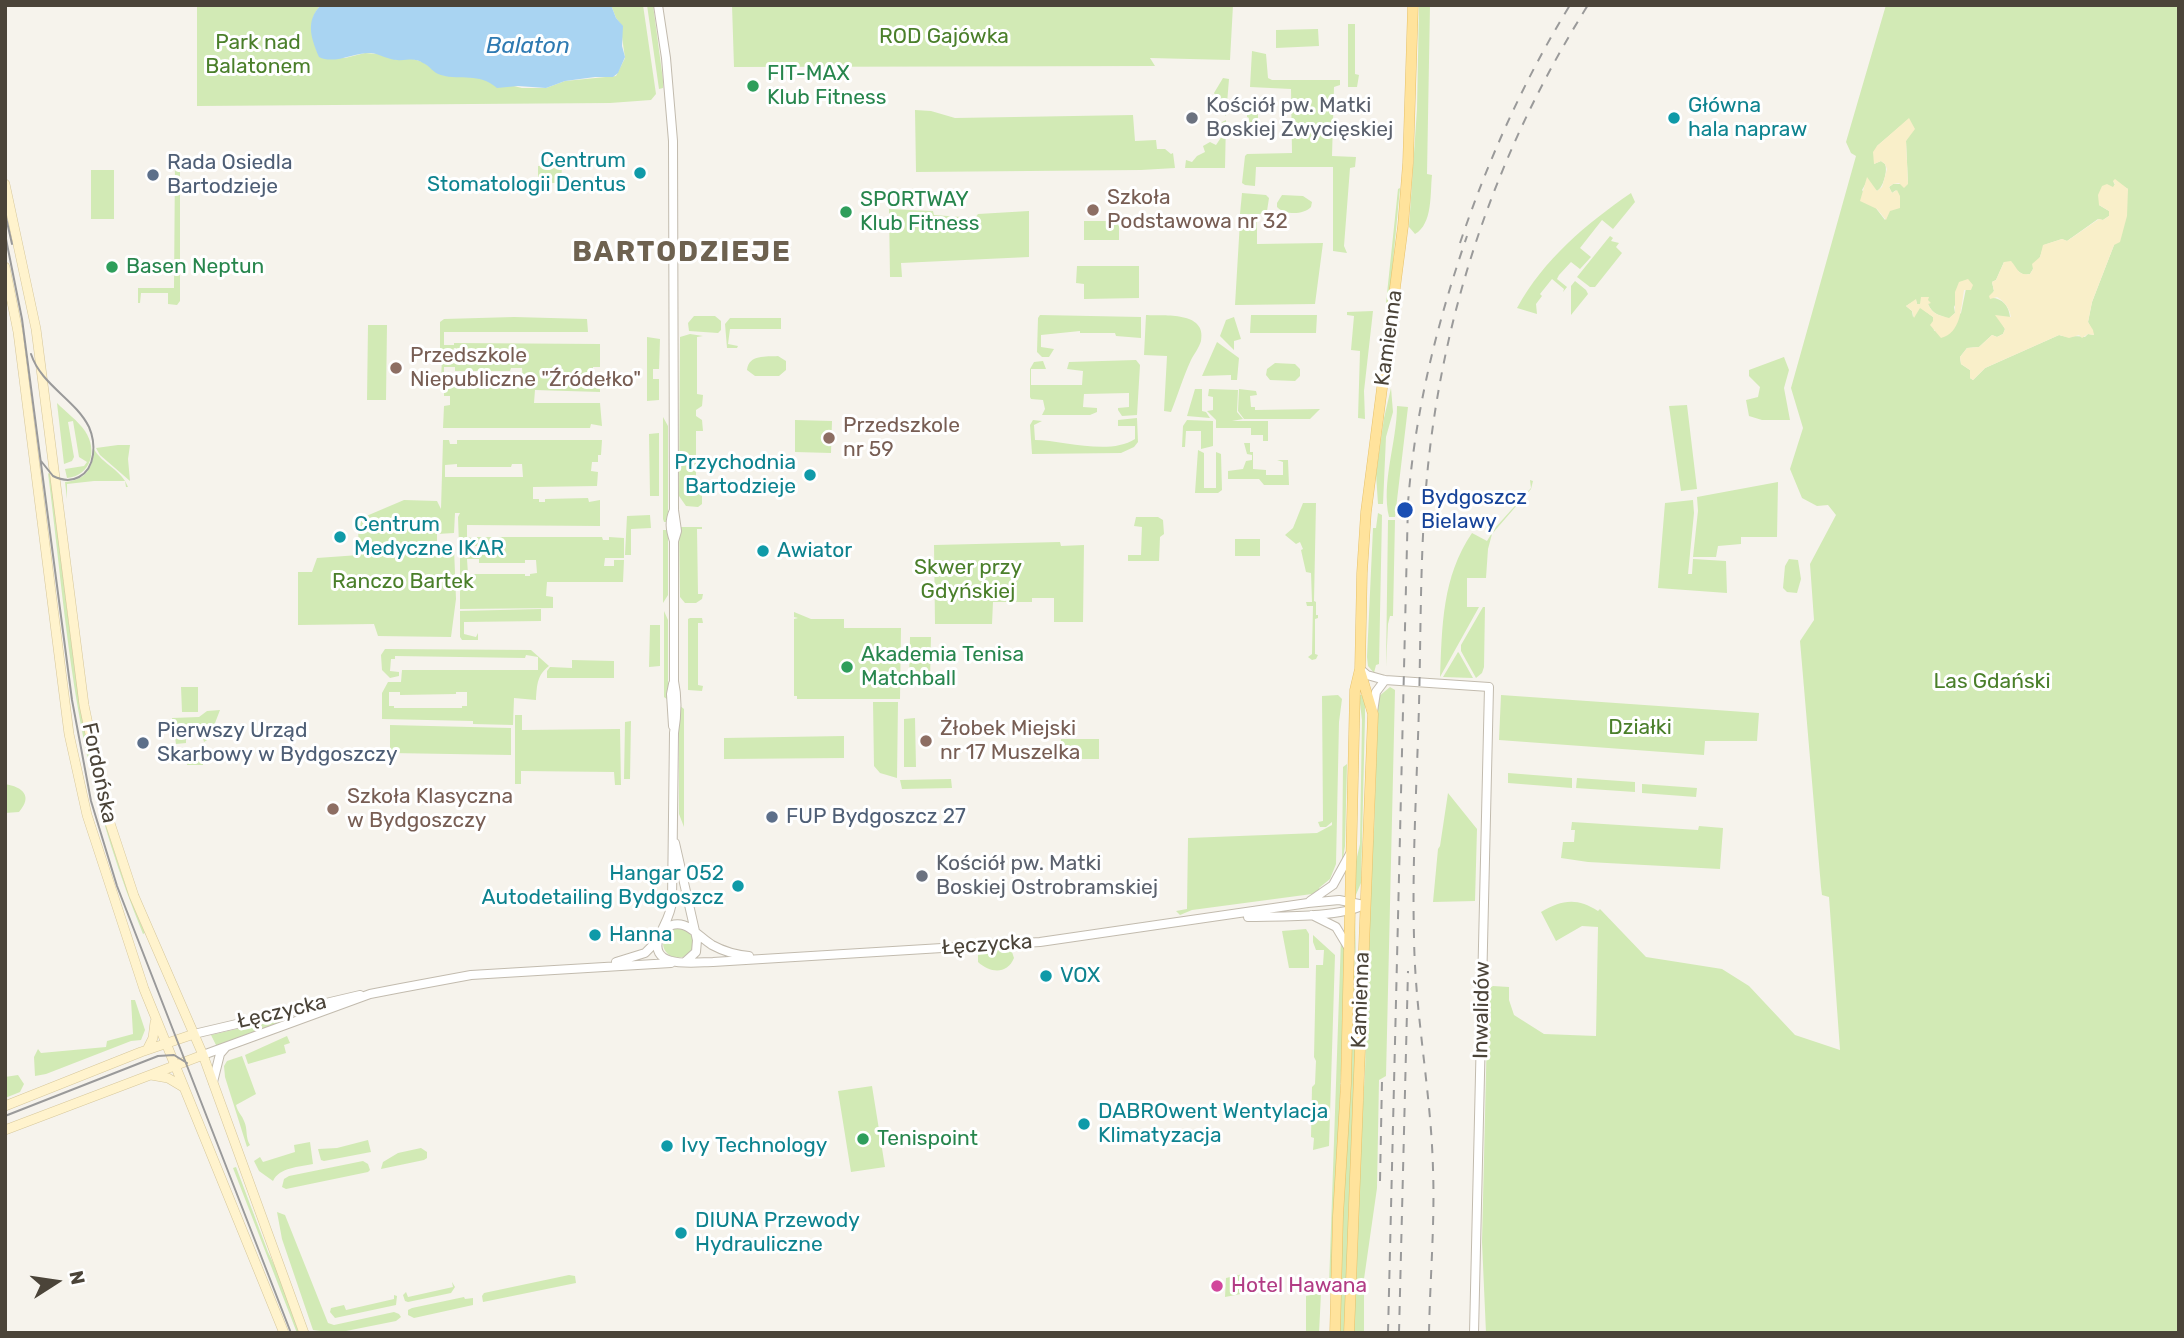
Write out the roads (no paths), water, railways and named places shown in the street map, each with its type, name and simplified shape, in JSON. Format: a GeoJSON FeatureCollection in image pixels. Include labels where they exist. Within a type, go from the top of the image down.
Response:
{"type":"FeatureCollection","features":[{"type":"Feature","properties":{"kind":"main road","name":"Kamienna"},"geometry":{"type":"LineString","coordinates":[[1335,1333],[1350,950],[1355,690],[1360,669],[1366,512],[1403,226],[1408,163],[1413,5]]}},
{"type":"Feature","properties":{"kind":"main road","name":"Fordońska"},"geometry":{"type":"LineString","coordinates":[[5,184],[32,307],[81,680],[96,771],[114,841],[203,1055],[304,1333]]}},
{"type":"Feature","properties":{"kind":"main road","name":"Fordońska"},"geometry":{"type":"LineString","coordinates":[[5,267],[18,335],[62,685],[89,824],[112,897],[155,1015],[284,1333]]}},
{"type":"Feature","properties":{"kind":"main road"},"geometry":{"type":"LineString","coordinates":[[15,321],[21,312],[32,307]]}},
{"type":"Feature","properties":{"kind":"main road"},"geometry":{"type":"LineString","coordinates":[[18,335],[37,341]]}},
{"type":"Feature","properties":{"kind":"main road","name":"Kamienna"},"geometry":{"type":"LineString","coordinates":[[1349,1333],[1373,714],[1360,669]]}},
{"type":"Feature","properties":{"kind":"main road"},"geometry":{"type":"LineString","coordinates":[[147,1049],[153,1038],[155,1015]]}},
{"type":"Feature","properties":{"kind":"main road"},"geometry":{"type":"LineString","coordinates":[[5,1106],[147,1049],[194,1034]]}},
{"type":"Feature","properties":{"kind":"main road"},"geometry":{"type":"LineString","coordinates":[[5,1129],[203,1055]]}},
{"type":"Feature","properties":{"kind":"main road"},"geometry":{"type":"LineString","coordinates":[[149,1074],[168,1078],[183,1087]]}},
{"type":"Feature","properties":{"kind":"street"},"geometry":{"type":"LineString","coordinates":[[658,5],[665,48],[673,141],[674,510],[670,519],[670,531],[674,541],[674,681],[670,694],[674,733],[674,836],[671,852],[671,908],[659,940],[659,949],[663,956],[677,963],[687,961],[698,946],[674,836]]}},
{"type":"Feature","properties":{"kind":"street"},"geometry":{"type":"LineString","coordinates":[[1360,669],[1367,675],[1385,680],[1376,692],[1373,714]]}},
{"type":"Feature","properties":{"kind":"street","name":"Inwalidów"},"geometry":{"type":"LineString","coordinates":[[1385,680],[1489,687],[1474,1333]]}},
{"type":"Feature","properties":{"kind":"street"},"geometry":{"type":"LineString","coordinates":[[1308,903],[1333,885],[1352,848]]}},
{"type":"Feature","properties":{"kind":"street","name":"Łęczycka"},"geometry":{"type":"LineString","coordinates":[[194,1034],[351,996],[471,975],[1040,942],[1308,903],[1364,905]]}},
{"type":"Feature","properties":{"kind":"street","name":"Łęczycka"},"geometry":{"type":"LineString","coordinates":[[1210,918],[1309,914],[1351,905]]}},
{"type":"Feature","properties":{"kind":"street"},"geometry":{"type":"LineString","coordinates":[[1309,914],[1336,927],[1350,950]]}},
{"type":"Feature","properties":{"kind":"street","name":"Łęczycka"},"geometry":{"type":"LineString","coordinates":[[663,930],[677,924],[688,926],[714,946],[763,958]]}},
{"type":"Feature","properties":{"kind":"street","name":"Łęczycka"},"geometry":{"type":"LineString","coordinates":[[594,968],[641,955],[659,940]]}},
{"type":"Feature","properties":{"kind":"street","name":"Łęczycka"},"geometry":{"type":"LineString","coordinates":[[203,1055],[370,994]]}},
{"type":"Feature","properties":{"kind":"street"},"geometry":{"type":"LineString","coordinates":[[213,1082],[218,1061],[226,1047]]}},
{"type":"Feature","properties":{"kind":"water","name":"Balaton"},"geometry":{"type":"Polygon","coordinates":[[[321,5],[611,5],[616,18],[623,26],[622,46],[625,57],[618,73],[613,77],[565,81],[546,88],[497,88],[476,78],[441,75],[417,60],[394,60],[371,53],[325,59],[319,57],[311,30],[313,17],[321,5]]]}},
{"type":"Feature","properties":{"kind":"tram line"},"geometry":{"type":"LineString","coordinates":[[5,213],[12,244]]}},
{"type":"Feature","properties":{"kind":"tram line"},"geometry":{"type":"LineString","coordinates":[[5,234],[22,319],[72,700],[91,801],[117,886],[291,1333]]}},
{"type":"Feature","properties":{"kind":"tram line"},"geometry":{"type":"LineString","coordinates":[[31,354],[42,375],[83,417],[93,440],[93,455],[89,468],[76,479],[66,480],[53,476],[41,461]]}},
{"type":"Feature","properties":{"kind":"tram line"},"geometry":{"type":"LineString","coordinates":[[5,1116],[158,1056],[174,1055],[187,1063]]}},
{"type":"Feature","properties":{"kind":"railway"},"geometry":{"type":"LineString","coordinates":[[1460,243],[1508,121],[1537,62],[1570,5]]}},
{"type":"Feature","properties":{"kind":"railway"},"geometry":{"type":"LineString","coordinates":[[1429,1333],[1433,1169],[1417,995],[1414,908],[1422,555],[1428,466],[1448,344],[1481,226],[1528,113],[1588,5]]}},
{"type":"Feature","properties":{"kind":"railway"},"geometry":{"type":"LineString","coordinates":[[1388,1333],[1408,503],[1416,435],[1429,368],[1446,301],[1467,236]]}},
{"type":"Feature","properties":{"kind":"railway"},"geometry":{"type":"LineString","coordinates":[[1399,1333],[1408,971]]}},
{"type":"Feature","properties":{"kind":"railway"},"geometry":{"type":"LineString","coordinates":[[1380,1181],[1382,1081]]}},
{"type":"Feature","properties":{"kind":"place","name":"FIT-MAX Klub Fitness"},"geometry":{"type":"Point","coordinates":[753,86]}},
{"type":"Feature","properties":{"kind":"place","name":"Kościół pw. Matki Boskiej Zwycięskiej"},"geometry":{"type":"Point","coordinates":[1192,118]}},
{"type":"Feature","properties":{"kind":"place","name":"Główna hala napraw"},"geometry":{"type":"Point","coordinates":[1674,118]}},
{"type":"Feature","properties":{"kind":"place","name":"Centrum Stomatologii Dentus"},"geometry":{"type":"Point","coordinates":[640,173]}},
{"type":"Feature","properties":{"kind":"place","name":"Rada Osiedla Bartodzieje"},"geometry":{"type":"Point","coordinates":[153,175]}},
{"type":"Feature","properties":{"kind":"place","name":"Szkoła Podstawowa nr 32"},"geometry":{"type":"Point","coordinates":[1093,210]}},
{"type":"Feature","properties":{"kind":"place","name":"SPORTWAY Klub Fitness"},"geometry":{"type":"Point","coordinates":[846,212]}},
{"type":"Feature","properties":{"kind":"place","name":"Basen Neptun"},"geometry":{"type":"Point","coordinates":[112,267]}},
{"type":"Feature","properties":{"kind":"place","name":"Przedszkole Niepubliczne \"Źródełko\""},"geometry":{"type":"Point","coordinates":[396,368]}},
{"type":"Feature","properties":{"kind":"place","name":"Przedszkole nr 59"},"geometry":{"type":"Point","coordinates":[829,438]}},
{"type":"Feature","properties":{"kind":"place","name":"Przychodnia Bartodzieje"},"geometry":{"type":"Point","coordinates":[810,475]}},
{"type":"Feature","properties":{"kind":"place","name":"Bydgoszcz Bielawy"},"geometry":{"type":"Point","coordinates":[1405,510]}},
{"type":"Feature","properties":{"kind":"place","name":"Centrum Medyczne IKAR"},"geometry":{"type":"Point","coordinates":[340,537]}},
{"type":"Feature","properties":{"kind":"place","name":"Awiator"},"geometry":{"type":"Point","coordinates":[763,551]}},
{"type":"Feature","properties":{"kind":"place","name":"Akademia Tenisa Matchball"},"geometry":{"type":"Point","coordinates":[847,667]}},
{"type":"Feature","properties":{"kind":"place","name":"Żłobek Miejski nr 17 Muszelka"},"geometry":{"type":"Point","coordinates":[926,741]}},
{"type":"Feature","properties":{"kind":"place","name":"Pierwszy Urząd Skarbowy w Bydgoszczy"},"geometry":{"type":"Point","coordinates":[143,743]}},
{"type":"Feature","properties":{"kind":"place","name":"Szkoła Klasyczna w Bydgoszczy"},"geometry":{"type":"Point","coordinates":[333,809]}},
{"type":"Feature","properties":{"kind":"place","name":"FUP Bydgoszcz 27"},"geometry":{"type":"Point","coordinates":[772,817]}},
{"type":"Feature","properties":{"kind":"place","name":"Kościół pw. Matki Boskiej Ostrobramskiej"},"geometry":{"type":"Point","coordinates":[922,876]}},
{"type":"Feature","properties":{"kind":"place","name":"Hangar 052 Autodetailing Bydgoszcz"},"geometry":{"type":"Point","coordinates":[738,886]}},
{"type":"Feature","properties":{"kind":"place","name":"Hanna"},"geometry":{"type":"Point","coordinates":[595,935]}},
{"type":"Feature","properties":{"kind":"place","name":"VOX"},"geometry":{"type":"Point","coordinates":[1046,976]}},
{"type":"Feature","properties":{"kind":"place","name":"DABROwent Wentylacja Klimatyzacja"},"geometry":{"type":"Point","coordinates":[1084,1124]}},
{"type":"Feature","properties":{"kind":"place","name":"Tenispoint"},"geometry":{"type":"Point","coordinates":[863,1139]}},
{"type":"Feature","properties":{"kind":"place","name":"Ivy Technology"},"geometry":{"type":"Point","coordinates":[667,1146]}},
{"type":"Feature","properties":{"kind":"place","name":"DIUNA Przewody Hydrauliczne"},"geometry":{"type":"Point","coordinates":[681,1233]}},
{"type":"Feature","properties":{"kind":"place","name":"Hotel Hawana"},"geometry":{"type":"Point","coordinates":[1217,1286]}},
{"type":"Feature","properties":{"kind":"district","name":"BARTODZIEJE"},"geometry":{"type":"Point","coordinates":[682,253]}},
{"type":"Feature","properties":{"kind":"park label","name":"ROD Gajówka"},"geometry":{"type":"Point","coordinates":[944,37]}},
{"type":"Feature","properties":{"kind":"park label","name":"Park nad Balatonem"},"geometry":{"type":"Point","coordinates":[258,55]}},
{"type":"Feature","properties":{"kind":"park label","name":"Skwer przy Gdyńskiej"},"geometry":{"type":"Point","coordinates":[968,580]}},
{"type":"Feature","properties":{"kind":"park label","name":"Ranczo Bartek"},"geometry":{"type":"Point","coordinates":[403,582]}},
{"type":"Feature","properties":{"kind":"park label","name":"Las Gdański"},"geometry":{"type":"Point","coordinates":[1992,682]}},
{"type":"Feature","properties":{"kind":"park label","name":"Działki"},"geometry":{"type":"Point","coordinates":[1640,728]}}]}
